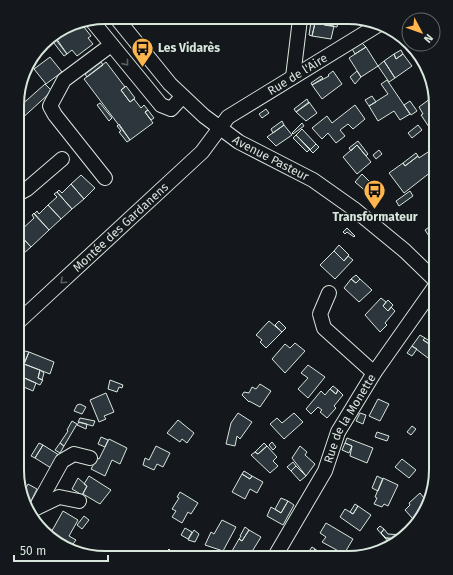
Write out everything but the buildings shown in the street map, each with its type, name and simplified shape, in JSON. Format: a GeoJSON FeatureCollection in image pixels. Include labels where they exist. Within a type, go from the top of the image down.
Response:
{"type":"FeatureCollection","features":[{"type":"Feature","properties":{"kind":"street","name":"Avenue Pasteur"},"geometry":{"type":"LineString","coordinates":[[121,24],[182,97],[239,142],[312,180],[354,209],[405,251],[429,274]]}},
{"type":"Feature","properties":{"kind":"street"},"geometry":{"type":"LineString","coordinates":[[293,77],[299,24]]}},
{"type":"Feature","properties":{"kind":"street"},"geometry":{"type":"LineString","coordinates":[[95,25],[161,105],[171,109],[182,97]]}},
{"type":"Feature","properties":{"kind":"street","name":"Rue de l'Aire"},"geometry":{"type":"LineString","coordinates":[[219,127],[228,117],[373,28]]}},
{"type":"Feature","properties":{"kind":"street"},"geometry":{"type":"LineString","coordinates":[[105,178],[55,115],[50,106],[64,80],[111,45]]}},
{"type":"Feature","properties":{"kind":"street","name":"Montée des Gardanens"},"geometry":{"type":"LineString","coordinates":[[24,315],[202,152],[219,127]]}},
{"type":"Feature","properties":{"kind":"street"},"geometry":{"type":"LineString","coordinates":[[24,191],[62,159]]}},
{"type":"Feature","properties":{"kind":"street"},"geometry":{"type":"LineString","coordinates":[[329,293],[320,314],[324,328],[374,373]]}},
{"type":"Feature","properties":{"kind":"street","name":"Rue de la Monette"},"geometry":{"type":"LineString","coordinates":[[278,551],[326,471],[338,432],[374,373],[429,295]]}},
{"type":"Feature","properties":{"kind":"street"},"geometry":{"type":"LineString","coordinates":[[34,507],[62,461],[74,454],[90,458]]}},
{"type":"Feature","properties":{"kind":"street"},"geometry":{"type":"LineString","coordinates":[[34,509],[59,497],[78,501]]}},
{"type":"Feature","properties":{"kind":"place","name":"Les Vidarès"},"geometry":{"type":"Point","coordinates":[142,68]}},
{"type":"Feature","properties":{"kind":"place","name":"Transformateur"},"geometry":{"type":"Point","coordinates":[375,210]}}]}
